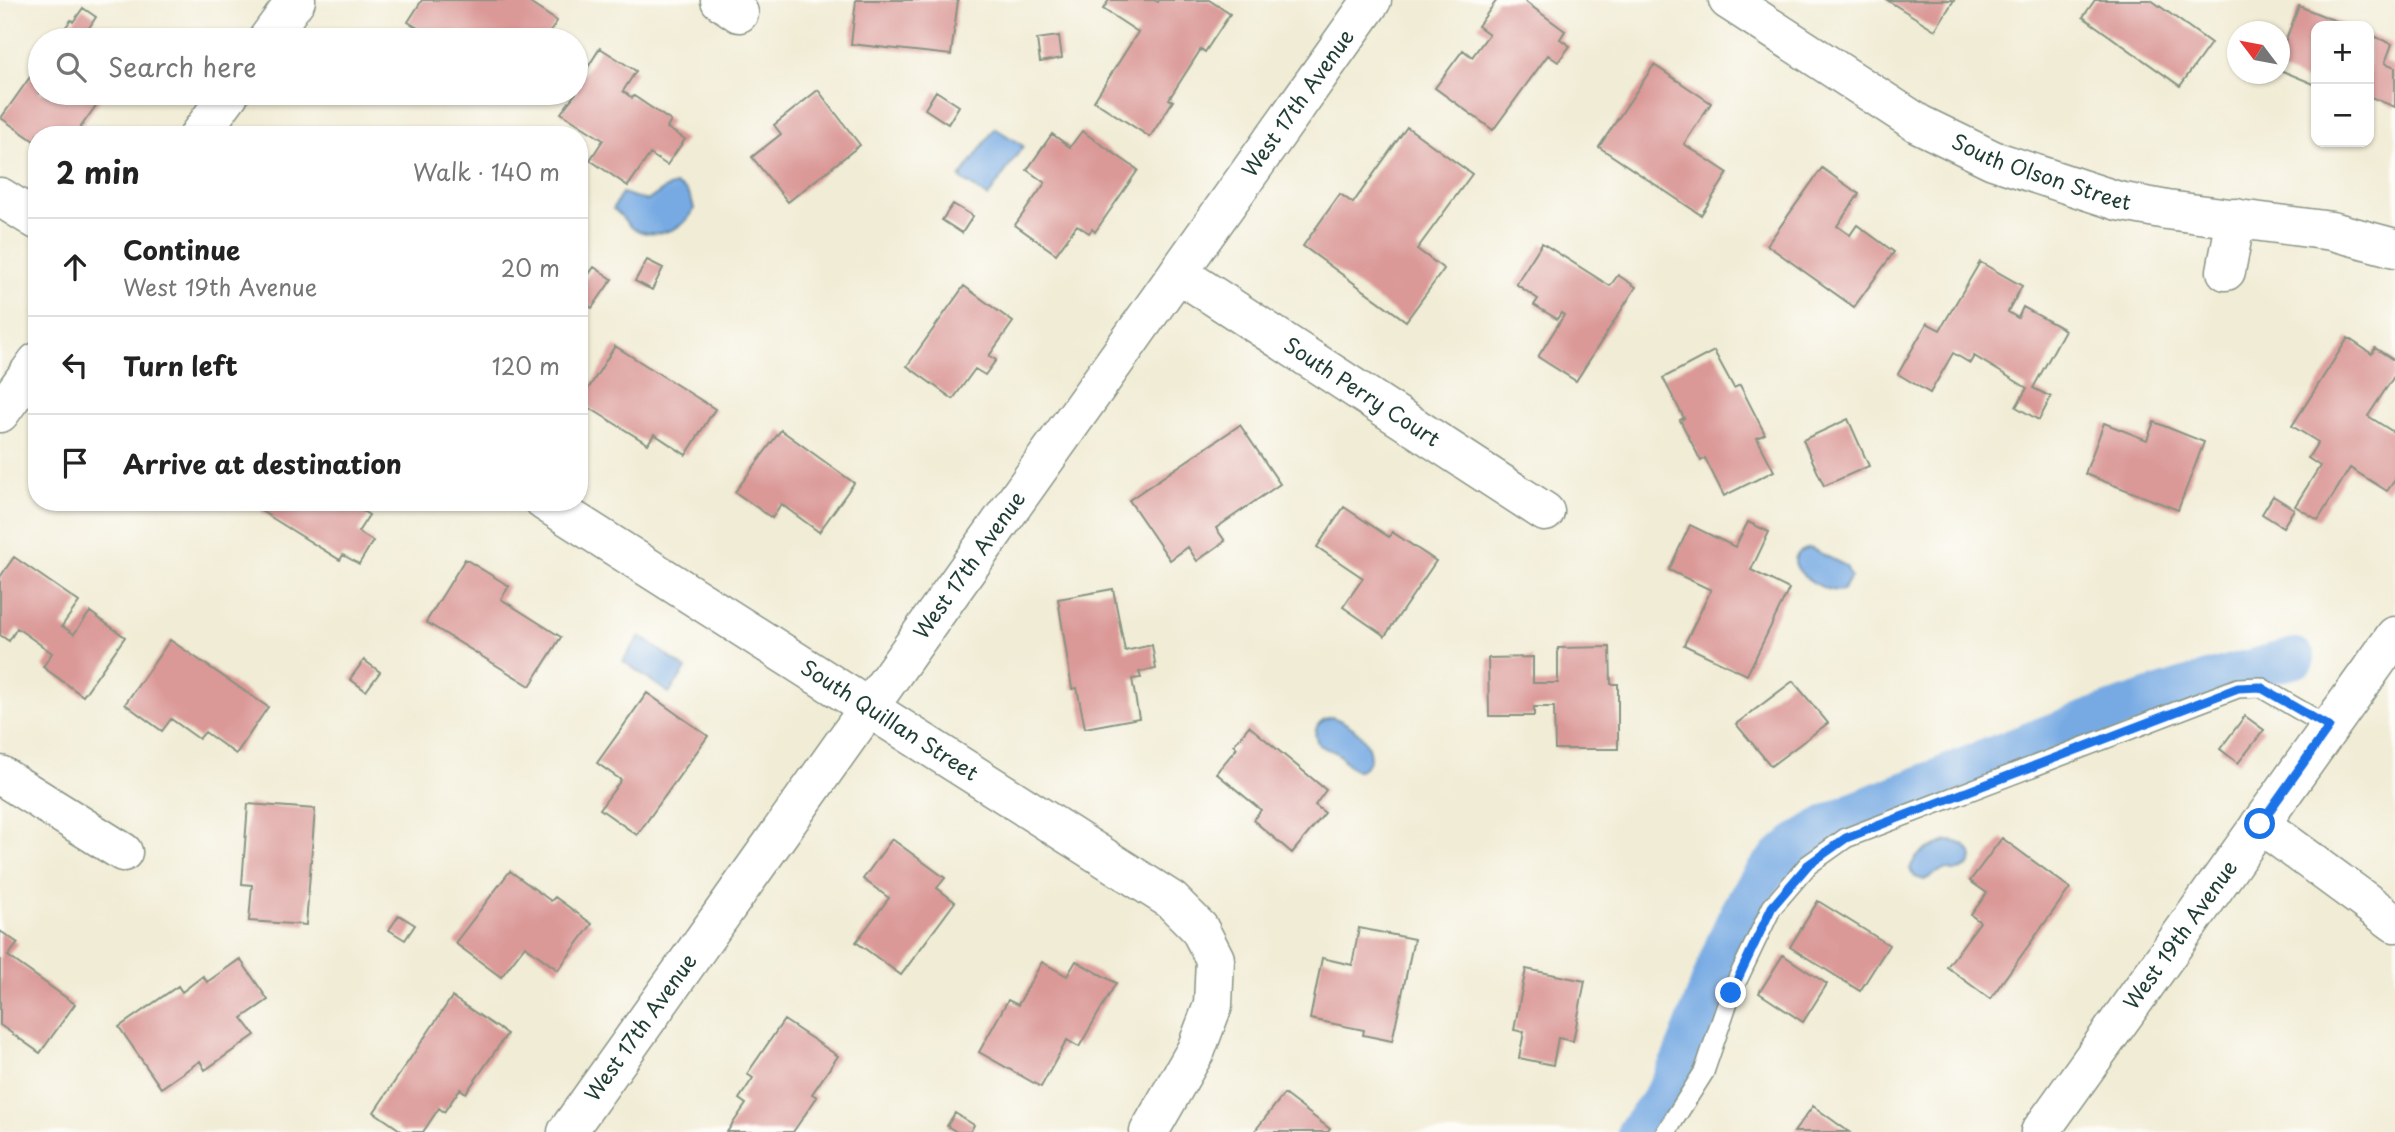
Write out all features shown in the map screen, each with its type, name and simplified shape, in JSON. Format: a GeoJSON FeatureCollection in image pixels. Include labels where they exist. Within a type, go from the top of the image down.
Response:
{"type":"FeatureCollection","features":[{"type":"Feature","properties":{"kind":"street"},"geometry":{"type":"LineString","coordinates":[[276,28],[296,0]]}},
{"type":"Feature","properties":{"kind":"street","name":"West 17th Avenue"},"geometry":{"type":"LineString","coordinates":[[567,1132],[1372,0]]}},
{"type":"Feature","properties":{"kind":"street","name":"South Olson Street"},"geometry":{"type":"LineString","coordinates":[[1728,0],[1919,124],[1993,160],[2118,201],[2167,210],[2332,231],[2395,248]]}},
{"type":"Feature","properties":{"kind":"street"},"geometry":{"type":"LineString","coordinates":[[206,126],[221,105]]}},
{"type":"Feature","properties":{"kind":"street"},"geometry":{"type":"LineString","coordinates":[[0,197],[28,214]]}},
{"type":"Feature","properties":{"kind":"street"},"geometry":{"type":"LineString","coordinates":[[2226,271],[2236,218]]}},
{"type":"Feature","properties":{"kind":"street","name":"South Perry Court"},"geometry":{"type":"LineString","coordinates":[[1178,273],[1545,512]]}},
{"type":"Feature","properties":{"kind":"street"},"geometry":{"type":"LineString","coordinates":[[0,413],[28,374]]}},
{"type":"Feature","properties":{"kind":"street","name":"South Quillan Street"},"geometry":{"type":"LineString","coordinates":[[559,511],[1171,900],[1199,928],[1215,959],[1213,1005],[1196,1050],[1149,1132]]}},
{"type":"Feature","properties":{"kind":"street","name":"West 19th Avenue"},"geometry":{"type":"LineString","coordinates":[[2040,1132],[2395,636]]}},
{"type":"Feature","properties":{"kind":"street"},"geometry":{"type":"LineString","coordinates":[[0,775],[123,852]]}},
{"type":"Feature","properties":{"kind":"street"},"geometry":{"type":"LineString","coordinates":[[2260,824],[2395,923]]}},
{"type":"Feature","properties":{"kind":"lane"},"geometry":{"type":"LineString","coordinates":[[1666,1132],[1703,1072],[1731,993],[1772,907],[1808,865],[1846,838],[2238,688],[2260,687],[2329,727]]}},
{"type":"Feature","properties":{"kind":"water"},"geometry":{"type":"Polygon","coordinates":[[[995,128],[1023,146],[988,197],[960,178],[995,128]]]}},
{"type":"Feature","properties":{"kind":"water"},"geometry":{"type":"Polygon","coordinates":[[[675,185],[688,194],[694,209],[676,228],[660,233],[642,232],[634,229],[613,209],[622,193],[647,201],[675,185]]]}},
{"type":"Feature","properties":{"kind":"water"},"geometry":{"type":"Polygon","coordinates":[[[1810,548],[1846,566],[1851,577],[1843,590],[1824,588],[1797,568],[1795,560],[1799,553],[1810,548]]]}},
{"type":"Feature","properties":{"kind":"water"},"geometry":{"type":"Polygon","coordinates":[[[640,636],[686,669],[669,693],[623,661],[640,636]]]}},
{"type":"Feature","properties":{"kind":"water"},"geometry":{"type":"Polygon","coordinates":[[[1332,717],[1353,728],[1367,745],[1370,760],[1360,770],[1351,768],[1340,755],[1319,745],[1317,727],[1319,723],[1332,717]]]}},
{"type":"Feature","properties":{"kind":"water"},"geometry":{"type":"Polygon","coordinates":[[[1948,841],[1967,848],[1971,853],[1971,863],[1959,871],[1941,871],[1924,880],[1915,877],[1910,869],[1916,858],[1930,848],[1948,841]]]}},
{"type":"Feature","properties":{"kind":"building"},"geometry":{"type":"Polygon","coordinates":[[[422,0],[525,0],[557,21],[553,28],[418,28],[408,22],[422,0]]]}},
{"type":"Feature","properties":{"kind":"building"},"geometry":{"type":"Polygon","coordinates":[[[856,0],[958,0],[951,55],[851,44],[856,0]]]}},
{"type":"Feature","properties":{"kind":"building"},"geometry":{"type":"Polygon","coordinates":[[[1109,0],[1209,0],[1230,14],[1205,52],[1201,49],[1169,99],[1173,101],[1150,137],[1094,101],[1138,32],[1103,9],[1109,0]]]}},
{"type":"Feature","properties":{"kind":"building"},"geometry":{"type":"Polygon","coordinates":[[[1497,0],[1523,0],[1565,31],[1560,39],[1570,46],[1558,62],[1548,55],[1493,130],[1435,88],[1463,50],[1472,57],[1489,34],[1478,26],[1497,0]]]}},
{"type":"Feature","properties":{"kind":"building"},"geometry":{"type":"Polygon","coordinates":[[[1887,0],[1954,0],[1935,30],[1887,0]]]}},
{"type":"Feature","properties":{"kind":"building"},"geometry":{"type":"Polygon","coordinates":[[[2095,0],[2151,0],[2211,43],[2180,86],[2083,17],[2095,0]]]}},
{"type":"Feature","properties":{"kind":"building"},"geometry":{"type":"Polygon","coordinates":[[[2299,6],[2336,21],[2311,21],[2311,83],[2290,74],[2290,29],[2299,6]]]}},
{"type":"Feature","properties":{"kind":"building"},"geometry":{"type":"Polygon","coordinates":[[[83,8],[96,17],[89,28],[65,28],[71,20],[73,22],[83,8]]]}},
{"type":"Feature","properties":{"kind":"building"},"geometry":{"type":"Polygon","coordinates":[[[1059,36],[1062,58],[1040,62],[1037,39],[1059,36]]]}},
{"type":"Feature","properties":{"kind":"building"},"geometry":{"type":"Polygon","coordinates":[[[2374,36],[2392,44],[2385,63],[2395,67],[2395,107],[2374,98],[2374,36]]]}},
{"type":"Feature","properties":{"kind":"building"},"geometry":{"type":"Polygon","coordinates":[[[600,48],[636,71],[623,91],[671,121],[667,128],[685,139],[667,165],[650,154],[628,186],[590,160],[603,140],[588,130],[588,126],[581,126],[561,113],[567,105],[588,105],[588,67],[600,48]]]}},
{"type":"Feature","properties":{"kind":"building"},"geometry":{"type":"Polygon","coordinates":[[[1654,65],[1711,103],[1684,144],[1728,173],[1701,215],[1599,147],[1654,65]]]}},
{"type":"Feature","properties":{"kind":"building"},"geometry":{"type":"Polygon","coordinates":[[[28,80],[28,105],[96,105],[81,126],[28,126],[28,137],[1,118],[28,80]]]}},
{"type":"Feature","properties":{"kind":"building"},"geometry":{"type":"Polygon","coordinates":[[[818,90],[860,145],[788,202],[752,157],[781,134],[774,125],[818,90]]]}},
{"type":"Feature","properties":{"kind":"building"},"geometry":{"type":"Polygon","coordinates":[[[936,91],[959,106],[948,124],[925,109],[936,91]]]}},
{"type":"Feature","properties":{"kind":"building"},"geometry":{"type":"Polygon","coordinates":[[[1407,127],[1472,174],[1417,249],[1444,269],[1406,321],[1303,246],[1340,194],[1353,203],[1407,127]]]}},
{"type":"Feature","properties":{"kind":"building"},"geometry":{"type":"Polygon","coordinates":[[[1082,131],[1138,170],[1095,232],[1092,229],[1089,233],[1077,225],[1056,254],[1015,225],[1045,183],[1027,170],[1052,134],[1070,147],[1082,131]]]}},
{"type":"Feature","properties":{"kind":"building"},"geometry":{"type":"Polygon","coordinates":[[[1822,168],[1859,194],[1837,226],[1850,235],[1857,225],[1894,252],[1854,307],[1767,245],[1822,168]]]}},
{"type":"Feature","properties":{"kind":"building"},"geometry":{"type":"Polygon","coordinates":[[[953,204],[973,216],[962,233],[942,220],[953,204]]]}},
{"type":"Feature","properties":{"kind":"building"},"geometry":{"type":"Polygon","coordinates":[[[1542,243],[1610,286],[1618,275],[1636,287],[1576,381],[1538,357],[1564,315],[1561,313],[1557,319],[1534,305],[1538,299],[1516,284],[1542,243]]]}},
{"type":"Feature","properties":{"kind":"building"},"geometry":{"type":"Polygon","coordinates":[[[647,260],[663,268],[652,290],[635,281],[647,260]]]}},
{"type":"Feature","properties":{"kind":"building"},"geometry":{"type":"Polygon","coordinates":[[[1980,262],[2022,286],[2008,312],[2018,318],[2023,307],[2065,330],[2033,388],[2051,397],[2039,420],[2016,407],[2027,388],[1974,356],[1970,363],[1953,353],[1930,393],[1898,374],[1927,323],[1940,330],[1980,262]]]}},
{"type":"Feature","properties":{"kind":"building"},"geometry":{"type":"Polygon","coordinates":[[[594,267],[612,279],[592,308],[588,306],[588,275],[594,267]]]}},
{"type":"Feature","properties":{"kind":"building"},"geometry":{"type":"Polygon","coordinates":[[[964,286],[1013,322],[989,356],[996,360],[985,375],[975,369],[953,399],[907,366],[964,286]]]}},
{"type":"Feature","properties":{"kind":"building"},"geometry":{"type":"Polygon","coordinates":[[[2348,338],[2372,354],[2375,348],[2395,361],[2395,375],[2368,416],[2395,433],[2395,480],[2387,491],[2350,468],[2318,520],[2295,506],[2320,466],[2308,458],[2318,442],[2292,426],[2348,338]]]}},
{"type":"Feature","properties":{"kind":"building"},"geometry":{"type":"Polygon","coordinates":[[[615,346],[715,409],[686,455],[654,434],[648,444],[588,407],[588,389],[615,346]]]}},
{"type":"Feature","properties":{"kind":"building"},"geometry":{"type":"Polygon","coordinates":[[[1714,351],[1734,388],[1740,385],[1765,434],[1757,438],[1774,471],[1724,496],[1705,458],[1701,461],[1680,420],[1684,418],[1663,378],[1714,351]]]}},
{"type":"Feature","properties":{"kind":"building"},"geometry":{"type":"Polygon","coordinates":[[[1848,419],[1869,466],[1824,486],[1803,440],[1848,419]]]}},
{"type":"Feature","properties":{"kind":"building"},"geometry":{"type":"Polygon","coordinates":[[[2154,422],[2204,442],[2178,510],[2085,474],[2104,423],[2147,440],[2154,422]]]}},
{"type":"Feature","properties":{"kind":"building"},"geometry":{"type":"Polygon","coordinates":[[[1240,425],[1280,484],[1216,528],[1225,541],[1197,561],[1188,547],[1170,560],[1129,500],[1240,425]]]}},
{"type":"Feature","properties":{"kind":"building"},"geometry":{"type":"Polygon","coordinates":[[[781,430],[854,483],[819,532],[781,504],[772,518],[735,492],[781,430]]]}},
{"type":"Feature","properties":{"kind":"building"},"geometry":{"type":"Polygon","coordinates":[[[2273,496],[2294,509],[2283,527],[2262,514],[2273,496]]]}},
{"type":"Feature","properties":{"kind":"building"},"geometry":{"type":"Polygon","coordinates":[[[1344,507],[1389,537],[1392,532],[1436,561],[1385,636],[1343,607],[1363,578],[1317,547],[1344,507]]]}},
{"type":"Feature","properties":{"kind":"building"},"geometry":{"type":"Polygon","coordinates":[[[261,511],[363,511],[369,515],[358,532],[373,541],[359,564],[343,555],[340,560],[261,511]]]}},
{"type":"Feature","properties":{"kind":"building"},"geometry":{"type":"Polygon","coordinates":[[[1748,522],[1769,532],[1751,570],[1789,589],[1747,675],[1684,645],[1711,590],[1669,570],[1690,525],[1735,547],[1748,522]]]}},
{"type":"Feature","properties":{"kind":"building"},"geometry":{"type":"Polygon","coordinates":[[[14,557],[79,602],[62,626],[74,634],[90,612],[125,637],[83,696],[43,667],[52,653],[17,628],[9,641],[0,635],[0,577],[14,557]]]}},
{"type":"Feature","properties":{"kind":"building"},"geometry":{"type":"Polygon","coordinates":[[[465,559],[509,586],[501,599],[561,637],[530,686],[426,622],[465,559]]]}},
{"type":"Feature","properties":{"kind":"building"},"geometry":{"type":"Polygon","coordinates":[[[1113,589],[1125,651],[1152,645],[1156,669],[1139,672],[1141,678],[1132,679],[1139,718],[1085,728],[1077,688],[1072,689],[1058,599],[1113,589]]]}},
{"type":"Feature","properties":{"kind":"building"},"geometry":{"type":"Polygon","coordinates":[[[170,640],[268,707],[236,754],[205,732],[199,739],[171,719],[162,731],[125,704],[170,640]]]}},
{"type":"Feature","properties":{"kind":"building"},"geometry":{"type":"Polygon","coordinates":[[[1610,647],[1611,684],[1618,684],[1618,749],[1555,749],[1554,707],[1534,707],[1534,716],[1489,716],[1488,658],[1533,657],[1533,683],[1558,683],[1558,648],[1610,647]]]}},
{"type":"Feature","properties":{"kind":"building"},"geometry":{"type":"Polygon","coordinates":[[[364,660],[380,672],[366,691],[350,679],[364,660]]]}},
{"type":"Feature","properties":{"kind":"building"},"geometry":{"type":"Polygon","coordinates":[[[1793,681],[1828,723],[1771,766],[1736,724],[1793,681]]]}},
{"type":"Feature","properties":{"kind":"building"},"geometry":{"type":"Polygon","coordinates":[[[647,693],[708,736],[637,835],[600,809],[621,780],[597,763],[647,693]]]}},
{"type":"Feature","properties":{"kind":"building"},"geometry":{"type":"Polygon","coordinates":[[[2245,716],[2264,730],[2238,763],[2220,749],[2245,716]]]}},
{"type":"Feature","properties":{"kind":"building"},"geometry":{"type":"Polygon","coordinates":[[[1249,726],[1326,790],[1315,805],[1325,813],[1292,853],[1253,820],[1261,810],[1216,773],[1237,748],[1234,745],[1249,726]]]}},
{"type":"Feature","properties":{"kind":"building"},"geometry":{"type":"Polygon","coordinates":[[[248,804],[315,809],[306,925],[249,921],[252,885],[242,884],[248,804]]]}},
{"type":"Feature","properties":{"kind":"building"},"geometry":{"type":"Polygon","coordinates":[[[2002,838],[2070,888],[1990,999],[1947,967],[1980,922],[1971,915],[1987,893],[1970,881],[2002,838]]]}},
{"type":"Feature","properties":{"kind":"building"},"geometry":{"type":"Polygon","coordinates":[[[892,839],[945,878],[937,888],[955,902],[901,975],[856,942],[889,898],[863,879],[892,839]]]}},
{"type":"Feature","properties":{"kind":"building"},"geometry":{"type":"Polygon","coordinates":[[[510,871],[551,901],[555,897],[592,924],[558,970],[525,946],[501,977],[455,943],[510,871]]]}},
{"type":"Feature","properties":{"kind":"building"},"geometry":{"type":"Polygon","coordinates":[[[1818,901],[1889,945],[1860,991],[1790,947],[1818,901]]]}},
{"type":"Feature","properties":{"kind":"building"},"geometry":{"type":"Polygon","coordinates":[[[399,915],[415,925],[405,940],[389,930],[399,915]]]}},
{"type":"Feature","properties":{"kind":"building"},"geometry":{"type":"Polygon","coordinates":[[[1359,928],[1414,939],[1392,1041],[1363,1035],[1364,1030],[1310,1019],[1322,958],[1352,965],[1359,928]]]}},
{"type":"Feature","properties":{"kind":"building"},"geometry":{"type":"Polygon","coordinates":[[[0,931],[18,943],[8,956],[75,1004],[40,1053],[0,1025],[0,931]]]}},
{"type":"Feature","properties":{"kind":"building"},"geometry":{"type":"Polygon","coordinates":[[[1783,955],[1827,984],[1803,1022],[1759,993],[1783,955]]]}},
{"type":"Feature","properties":{"kind":"building"},"geometry":{"type":"Polygon","coordinates":[[[240,959],[268,1000],[242,1018],[255,1035],[205,1070],[200,1061],[161,1088],[119,1027],[178,986],[182,992],[203,976],[207,982],[240,959]]]}},
{"type":"Feature","properties":{"kind":"building"},"geometry":{"type":"Polygon","coordinates":[[[1076,961],[1116,983],[1079,1047],[1067,1040],[1041,1087],[979,1052],[1008,1000],[1018,1005],[1042,962],[1067,976],[1076,961]]]}},
{"type":"Feature","properties":{"kind":"building"},"geometry":{"type":"Polygon","coordinates":[[[1526,969],[1585,981],[1573,1041],[1558,1038],[1553,1065],[1519,1058],[1524,1032],[1514,1030],[1526,969]]]}},
{"type":"Feature","properties":{"kind":"building"},"geometry":{"type":"Polygon","coordinates":[[[452,997],[507,1034],[466,1093],[460,1089],[444,1112],[439,1108],[423,1132],[403,1132],[374,1112],[452,997]]]}},
{"type":"Feature","properties":{"kind":"building"},"geometry":{"type":"Polygon","coordinates":[[[784,1020],[838,1056],[812,1094],[817,1097],[793,1132],[727,1132],[746,1104],[739,1099],[753,1078],[747,1074],[784,1020]]]}},
{"type":"Feature","properties":{"kind":"building"},"geometry":{"type":"Polygon","coordinates":[[[1284,1094],[1330,1129],[1328,1132],[1254,1132],[1284,1094]]]}},
{"type":"Feature","properties":{"kind":"building"},"geometry":{"type":"Polygon","coordinates":[[[1813,1106],[1849,1132],[1794,1132],[1813,1106]]]}},
{"type":"Feature","properties":{"kind":"building"},"geometry":{"type":"Polygon","coordinates":[[[955,1113],[974,1125],[970,1132],[957,1132],[947,1126],[955,1113]]]}},
{"type":"Feature","properties":{"kind":"waterway"},"geometry":{"type":"LineString","coordinates":[[1637,1132],[1675,1075],[1739,916],[1764,875],[1792,847],[1823,827],[1856,811],[2062,730],[2201,683],[2295,658]]}},
{"type":"Feature","properties":{"kind":"route"},"geometry":{"type":"LineString","coordinates":[[1731,993],[1772,907],[1808,865],[1846,838],[2238,688],[2260,687],[2329,727],[2260,824]]}}]}
